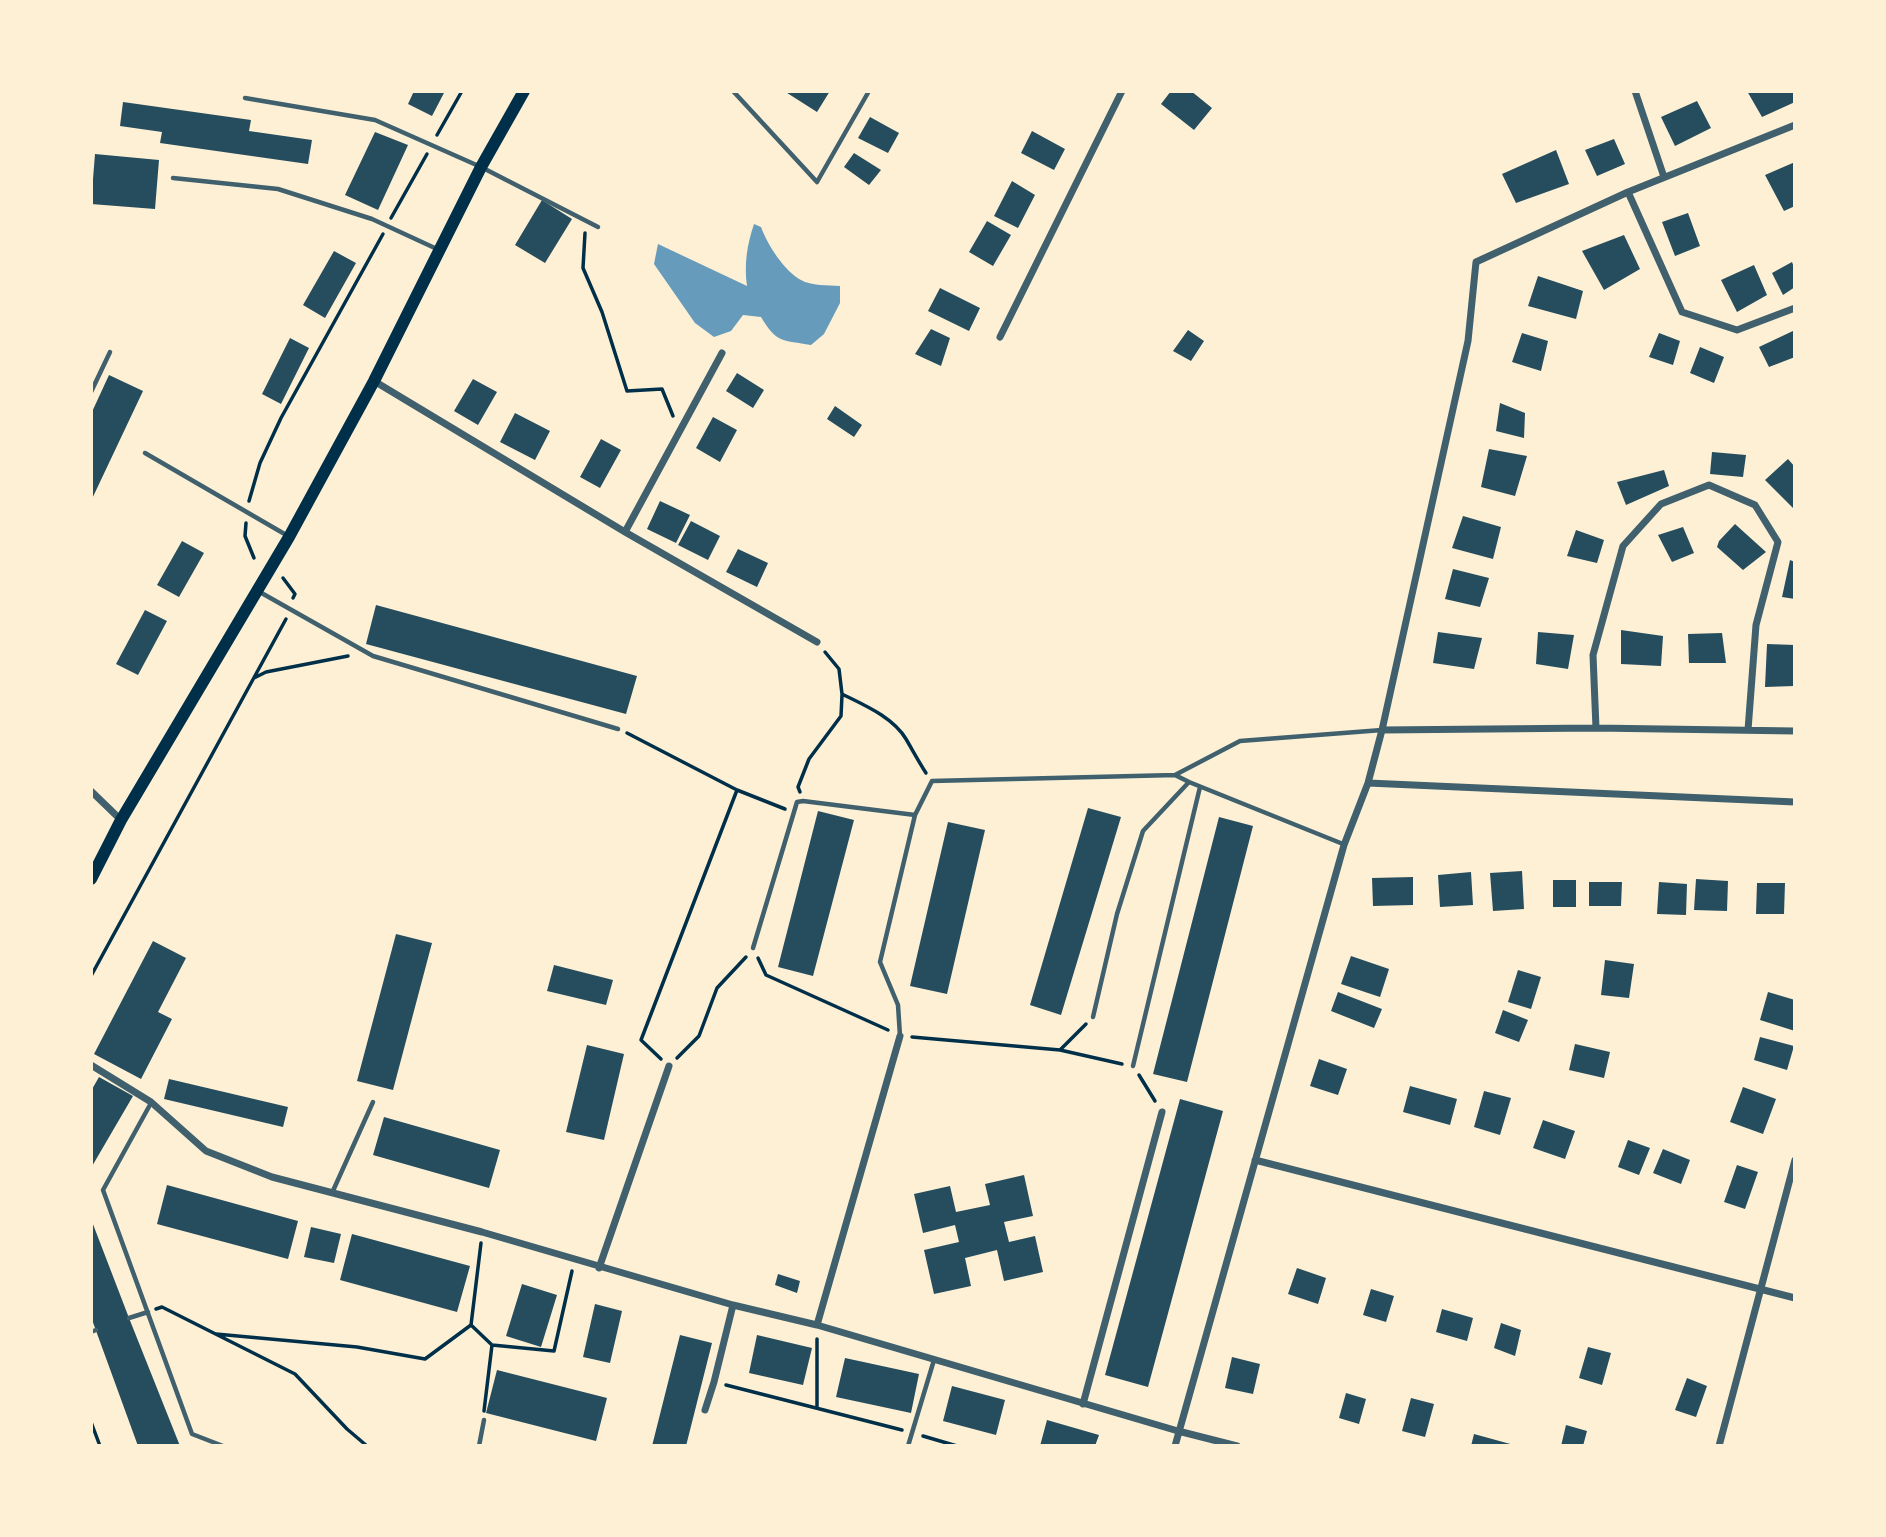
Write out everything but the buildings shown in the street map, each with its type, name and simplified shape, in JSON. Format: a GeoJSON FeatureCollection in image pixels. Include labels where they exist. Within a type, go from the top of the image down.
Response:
{"type":"FeatureCollection","features":[{"type":"Feature","properties":{"kind":"main road"},"geometry":{"type":"LineString","coordinates":[[91,880],[121,820],[289,537],[374,381],[481,167],[524,91]]}},
{"type":"Feature","properties":{"kind":"street"},"geometry":{"type":"LineString","coordinates":[[1000,337],[1122,91]]}},
{"type":"Feature","properties":{"kind":"street"},"geometry":{"type":"LineString","coordinates":[[1635,91],[1664,177]]}},
{"type":"Feature","properties":{"kind":"street"},"geometry":{"type":"LineString","coordinates":[[1175,1446],[1344,845],[1368,783],[1382,730],[1468,341],[1476,262],[1628,192],[1795,125]]}},
{"type":"Feature","properties":{"kind":"street"},"geometry":{"type":"LineString","coordinates":[[1628,192],[1682,312],[1737,330],[1795,307]]}},
{"type":"Feature","properties":{"kind":"street"},"geometry":{"type":"LineString","coordinates":[[625,532],[722,353]]}},
{"type":"Feature","properties":{"kind":"street"},"geometry":{"type":"LineString","coordinates":[[374,381],[625,532],[817,642]]}},
{"type":"Feature","properties":{"kind":"street"},"geometry":{"type":"LineString","coordinates":[[1596,728],[1593,655],[1623,546],[1661,504],[1709,485],[1755,506],[1778,541],[1756,625],[1748,730]]}},
{"type":"Feature","properties":{"kind":"street"},"geometry":{"type":"LineString","coordinates":[[1382,730],[1596,728],[1795,731]]}},
{"type":"Feature","properties":{"kind":"street"},"geometry":{"type":"LineString","coordinates":[[1368,783],[1795,802]]}},
{"type":"Feature","properties":{"kind":"street"},"geometry":{"type":"LineString","coordinates":[[91,790],[121,820]]}},
{"type":"Feature","properties":{"kind":"street"},"geometry":{"type":"LineString","coordinates":[[817,1325],[900,1036]]}},
{"type":"Feature","properties":{"kind":"street"},"geometry":{"type":"LineString","coordinates":[[91,1065],[151,1102],[206,1152],[272,1177],[482,1232],[733,1305],[817,1325],[1178,1432],[1237,1446]]}},
{"type":"Feature","properties":{"kind":"street"},"geometry":{"type":"LineString","coordinates":[[599,1268],[669,1066]]}},
{"type":"Feature","properties":{"kind":"street"},"geometry":{"type":"LineString","coordinates":[[1083,1404],[1162,1112]]}},
{"type":"Feature","properties":{"kind":"street"},"geometry":{"type":"LineString","coordinates":[[1255,1160],[1795,1297]]}},
{"type":"Feature","properties":{"kind":"street"},"geometry":{"type":"LineString","coordinates":[[1719,1446],[1795,1160]]}},
{"type":"Feature","properties":{"kind":"street"},"geometry":{"type":"LineString","coordinates":[[705,1410],[733,1305]]}},
{"type":"Feature","properties":{"kind":"lane"},"geometry":{"type":"LineString","coordinates":[[733,91],[817,182],[869,91]]}},
{"type":"Feature","properties":{"kind":"lane"},"geometry":{"type":"LineString","coordinates":[[246,98],[374,120],[481,167],[598,228]]}},
{"type":"Feature","properties":{"kind":"lane"},"geometry":{"type":"LineString","coordinates":[[173,178],[278,189],[387,226],[441,251]]}},
{"type":"Feature","properties":{"kind":"lane"},"geometry":{"type":"LineString","coordinates":[[91,392],[110,352]]}},
{"type":"Feature","properties":{"kind":"lane"},"geometry":{"type":"LineString","coordinates":[[145,453],[289,537]]}},
{"type":"Feature","properties":{"kind":"lane"},"geometry":{"type":"LineString","coordinates":[[258,591],[373,656],[618,729]]}},
{"type":"Feature","properties":{"kind":"lane"},"geometry":{"type":"LineString","coordinates":[[900,1036],[898,1005],[880,962],[915,815],[932,781],[1175,775],[1240,741],[1382,730]]}},
{"type":"Feature","properties":{"kind":"lane"},"geometry":{"type":"LineString","coordinates":[[1175,775],[1344,845]]}},
{"type":"Feature","properties":{"kind":"lane"},"geometry":{"type":"LineString","coordinates":[[1093,1017],[1117,914],[1143,831],[1189,782]]}},
{"type":"Feature","properties":{"kind":"lane"},"geometry":{"type":"LineString","coordinates":[[1133,1066],[1200,787]]}},
{"type":"Feature","properties":{"kind":"lane"},"geometry":{"type":"LineString","coordinates":[[753,948],[797,802],[915,815]]}},
{"type":"Feature","properties":{"kind":"lane"},"geometry":{"type":"LineString","coordinates":[[151,1102],[103,1190],[192,1434],[223,1446]]}},
{"type":"Feature","properties":{"kind":"lane"},"geometry":{"type":"LineString","coordinates":[[331,1194],[373,1102]]}},
{"type":"Feature","properties":{"kind":"lane"},"geometry":{"type":"LineString","coordinates":[[130,1318],[148,1312]]}},
{"type":"Feature","properties":{"kind":"lane"},"geometry":{"type":"LineString","coordinates":[[908,1446],[934,1360]]}},
{"type":"Feature","properties":{"kind":"lane"},"geometry":{"type":"LineString","coordinates":[[479,1446],[484,1420]]}},
{"type":"Feature","properties":{"kind":"path"},"geometry":{"type":"LineString","coordinates":[[254,558],[245,536],[246,512],[260,463],[281,418],[462,91]]}},
{"type":"Feature","properties":{"kind":"path"},"geometry":{"type":"LineString","coordinates":[[586,220],[583,268],[602,312],[627,391],[662,389],[679,431]]}},
{"type":"Feature","properties":{"kind":"path"},"geometry":{"type":"LineString","coordinates":[[91,976],[287,617],[295,594],[282,577]]}},
{"type":"Feature","properties":{"kind":"path"},"geometry":{"type":"LineString","coordinates":[[803,801],[798,786],[809,759],[841,716],[839,669],[817,642]]}},
{"type":"Feature","properties":{"kind":"path"},"geometry":{"type":"LineString","coordinates":[[252,679],[276,670],[369,652]]}},
{"type":"Feature","properties":{"kind":"path"},"geometry":{"type":"LineString","coordinates":[[842,694],[880,713],[905,737],[932,781]]}},
{"type":"Feature","properties":{"kind":"path"},"geometry":{"type":"LineString","coordinates":[[618,729],[737,790],[793,813]]}},
{"type":"Feature","properties":{"kind":"path"},"geometry":{"type":"LineString","coordinates":[[737,790],[641,1040],[669,1066],[699,1036],[717,988],[753,948],[766,975],[900,1036],[1060,1050],[1133,1066],[1162,1112]]}},
{"type":"Feature","properties":{"kind":"path"},"geometry":{"type":"LineString","coordinates":[[1060,1050],[1093,1017]]}},
{"type":"Feature","properties":{"kind":"path"},"geometry":{"type":"LineString","coordinates":[[216,1334],[357,1347],[425,1359],[471,1325],[482,1232]]}},
{"type":"Feature","properties":{"kind":"path"},"geometry":{"type":"LineString","coordinates":[[471,1325],[492,1345],[554,1352],[572,1268]]}},
{"type":"Feature","properties":{"kind":"path"},"geometry":{"type":"LineString","coordinates":[[148,1312],[162,1307],[295,1374],[347,1429],[367,1446]]}},
{"type":"Feature","properties":{"kind":"path"},"geometry":{"type":"LineString","coordinates":[[817,1325],[817,1407]]}},
{"type":"Feature","properties":{"kind":"path"},"geometry":{"type":"LineString","coordinates":[[484,1420],[492,1345]]}},
{"type":"Feature","properties":{"kind":"path"},"geometry":{"type":"LineString","coordinates":[[714,1382],[957,1446]]}},
{"type":"Feature","properties":{"kind":"path"},"geometry":{"type":"LineString","coordinates":[[91,1422],[100,1446]]}},
{"type":"Feature","properties":{"kind":"water"},"geometry":{"type":"Polygon","coordinates":[[[754,224],[761,227],[777,257],[795,276],[810,283],[840,286],[840,303],[824,334],[811,345],[782,339],[772,332],[761,317],[743,315],[731,331],[714,337],[695,323],[654,264],[658,244],[747,286],[747,255],[754,224]]]}}]}
